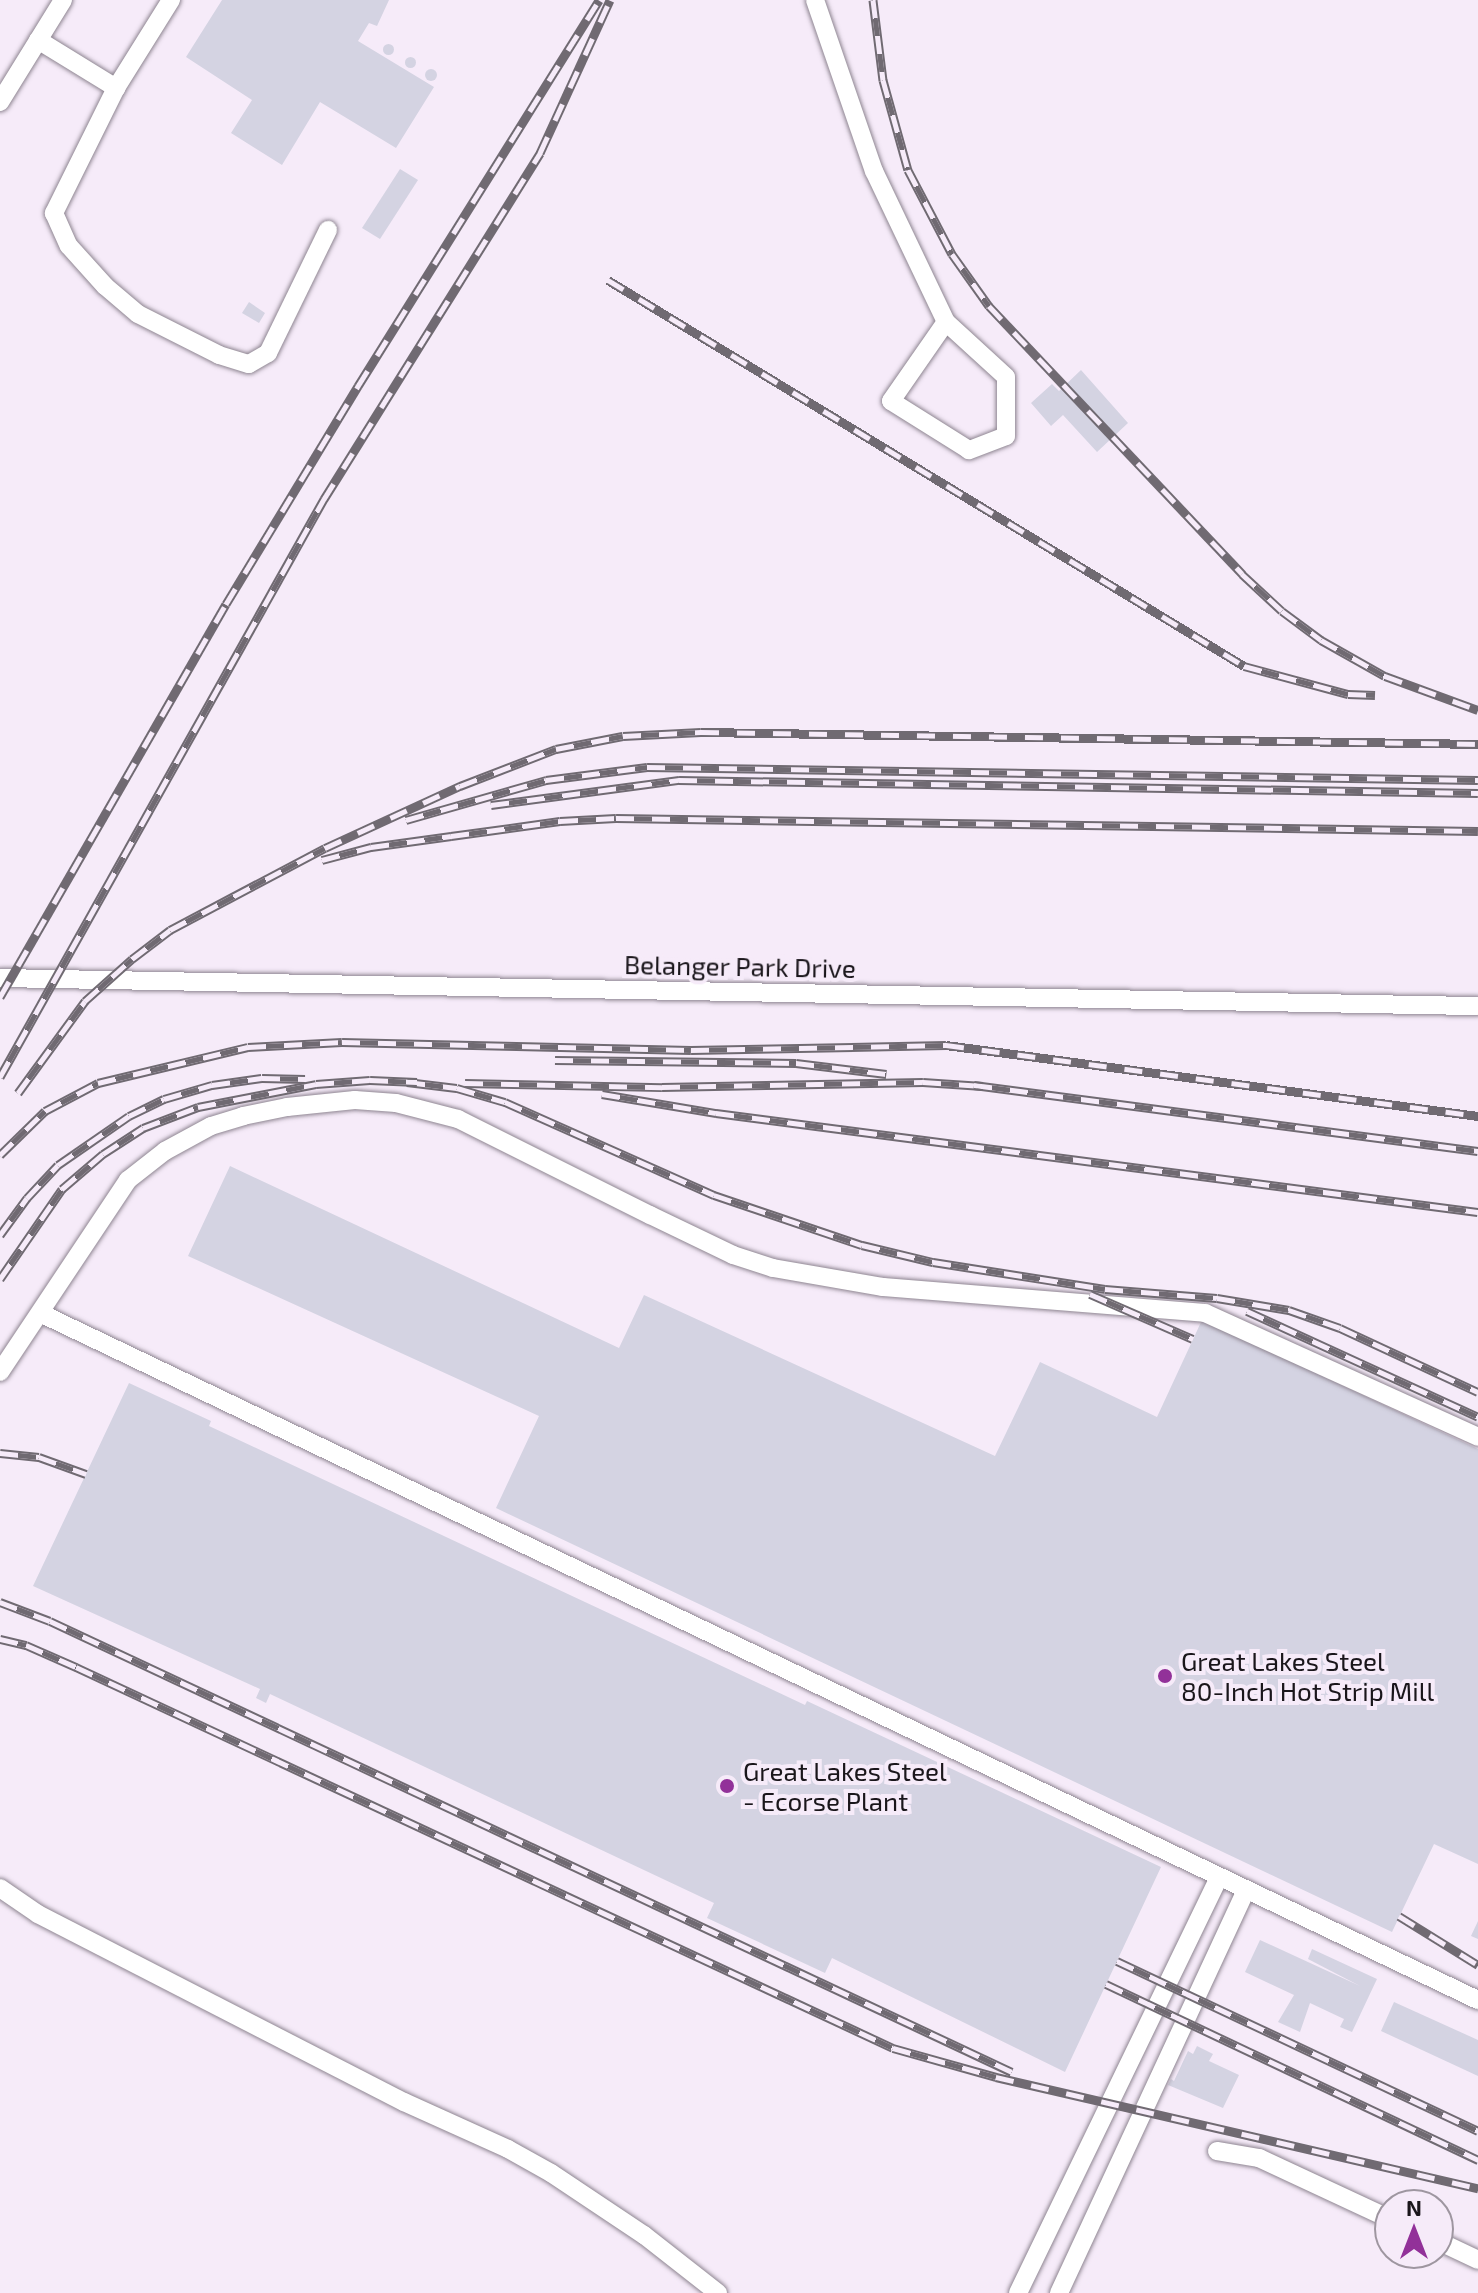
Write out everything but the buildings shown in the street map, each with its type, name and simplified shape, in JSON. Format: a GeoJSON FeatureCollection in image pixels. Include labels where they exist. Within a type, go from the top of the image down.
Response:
{"type":"FeatureCollection","features":[{"type":"Feature","properties":{"kind":"street"},"geometry":{"type":"LineString","coordinates":[[0,102],[63,0]]}},
{"type":"Feature","properties":{"kind":"street"},"geometry":{"type":"LineString","coordinates":[[171,0],[116,88],[54,213],[69,246],[105,286],[138,314],[219,355],[249,364],[268,353],[328,230]]}},
{"type":"Feature","properties":{"kind":"street"},"geometry":{"type":"LineString","coordinates":[[815,0],[874,171],[946,322],[1006,377],[1006,436],[969,450],[891,401],[946,322]]}},
{"type":"Feature","properties":{"kind":"street"},"geometry":{"type":"LineString","coordinates":[[38,40],[116,88]]}},
{"type":"Feature","properties":{"kind":"street","name":"Belanger Park Drive"},"geometry":{"type":"LineString","coordinates":[[0,978],[1478,1006]]}},
{"type":"Feature","properties":{"kind":"street"},"geometry":{"type":"LineString","coordinates":[[0,1372],[128,1180],[165,1151],[211,1126],[287,1107],[355,1100],[396,1103],[458,1119],[733,1255],[773,1268],[883,1287],[1205,1313],[1478,1437]]}},
{"type":"Feature","properties":{"kind":"street"},"geometry":{"type":"LineString","coordinates":[[40,1313],[1478,2000]]}},
{"type":"Feature","properties":{"kind":"street"},"geometry":{"type":"LineString","coordinates":[[1018,2293],[1219,1877]]}},
{"type":"Feature","properties":{"kind":"street"},"geometry":{"type":"LineString","coordinates":[[0,1888],[38,1914],[404,2102],[508,2149],[551,2173],[644,2235],[718,2293]]}},
{"type":"Feature","properties":{"kind":"street"},"geometry":{"type":"LineString","coordinates":[[1059,2293],[1246,1890]]}},
{"type":"Feature","properties":{"kind":"street"},"geometry":{"type":"LineString","coordinates":[[1217,2151],[1259,2158],[1374,2212]]}},
{"type":"Feature","properties":{"kind":"street"},"geometry":{"type":"LineString","coordinates":[[1454,2249],[1478,2260]]}},
{"type":"Feature","properties":{"kind":"railway"},"geometry":{"type":"LineString","coordinates":[[0,997],[226,604],[599,0]]}},
{"type":"Feature","properties":{"kind":"railway"},"geometry":{"type":"LineString","coordinates":[[0,1077],[324,499],[540,153],[610,0]]}},
{"type":"Feature","properties":{"kind":"railway"},"geometry":{"type":"LineString","coordinates":[[873,0],[883,80],[908,170],[952,254],[989,306],[1242,574],[1282,611],[1321,640],[1385,676],[1478,710]]}},
{"type":"Feature","properties":{"kind":"railway"},"geometry":{"type":"LineString","coordinates":[[608,280],[1244,666],[1348,694],[1375,695]]}},
{"type":"Feature","properties":{"kind":"railway"},"geometry":{"type":"LineString","coordinates":[[18,1093],[85,1001],[170,930],[325,848],[460,786],[556,749],[623,736],[701,732],[1478,744]]}},
{"type":"Feature","properties":{"kind":"railway"},"geometry":{"type":"LineString","coordinates":[[406,820],[546,780],[647,767],[1478,780]]}},
{"type":"Feature","properties":{"kind":"railway"},"geometry":{"type":"LineString","coordinates":[[491,805],[679,780],[1478,793]]}},
{"type":"Feature","properties":{"kind":"railway"},"geometry":{"type":"LineString","coordinates":[[322,860],[371,847],[560,821],[616,818],[1478,831]]}},
{"type":"Feature","properties":{"kind":"railway"},"geometry":{"type":"LineString","coordinates":[[0,1155],[45,1111],[98,1083],[248,1047],[342,1042],[691,1050],[946,1045],[1478,1116]]}},
{"type":"Feature","properties":{"kind":"railway"},"geometry":{"type":"LineString","coordinates":[[555,1060],[796,1063],[886,1074]]}},
{"type":"Feature","properties":{"kind":"railway"},"geometry":{"type":"LineString","coordinates":[[0,1235],[27,1198],[58,1165],[129,1116],[164,1099],[212,1085],[262,1078],[305,1079]]}},
{"type":"Feature","properties":{"kind":"railway"},"geometry":{"type":"LineString","coordinates":[[0,1279],[62,1189],[103,1154],[143,1128],[198,1107],[316,1084],[370,1080],[417,1082]]}},
{"type":"Feature","properties":{"kind":"railway"},"geometry":{"type":"LineString","coordinates":[[407,1082],[457,1088],[505,1102],[714,1195],[862,1245],[933,1262],[1105,1289],[1217,1298],[1289,1310],[1340,1328],[1478,1392]]}},
{"type":"Feature","properties":{"kind":"railway"},"geometry":{"type":"LineString","coordinates":[[465,1083],[662,1087],[923,1082],[983,1086]]}},
{"type":"Feature","properties":{"kind":"railway"},"geometry":{"type":"LineString","coordinates":[[974,1085],[1478,1151]]}},
{"type":"Feature","properties":{"kind":"railway"},"geometry":{"type":"LineString","coordinates":[[602,1094],[716,1113],[1478,1212]]}},
{"type":"Feature","properties":{"kind":"railway"},"geometry":{"type":"LineString","coordinates":[[1090,1294],[1193,1339]]}},
{"type":"Feature","properties":{"kind":"railway"},"geometry":{"type":"LineString","coordinates":[[1247,1311],[1478,1417]]}},
{"type":"Feature","properties":{"kind":"railway"},"geometry":{"type":"LineString","coordinates":[[0,1453],[39,1457],[86,1474]]}},
{"type":"Feature","properties":{"kind":"railway"},"geometry":{"type":"LineString","coordinates":[[0,1602],[50,1621],[1012,2072]]}},
{"type":"Feature","properties":{"kind":"railway"},"geometry":{"type":"LineString","coordinates":[[0,1639],[26,1645],[76,1667],[893,2048],[996,2077],[1478,2188]]}},
{"type":"Feature","properties":{"kind":"railway"},"geometry":{"type":"LineString","coordinates":[[1399,1916],[1478,1965]]}},
{"type":"Feature","properties":{"kind":"railway"},"geometry":{"type":"LineString","coordinates":[[1117,1961],[1478,2131]]}},
{"type":"Feature","properties":{"kind":"railway"},"geometry":{"type":"LineString","coordinates":[[1106,1984],[1478,2160]]}},
{"type":"Feature","properties":{"kind":"place","name":"Great Lakes Steel 80-Inch Hot Strip Mill"},"geometry":{"type":"Point","coordinates":[1165,1676]}},
{"type":"Feature","properties":{"kind":"place","name":"Great Lakes Steel - Ecorse Plant"},"geometry":{"type":"Point","coordinates":[727,1786]}}]}
